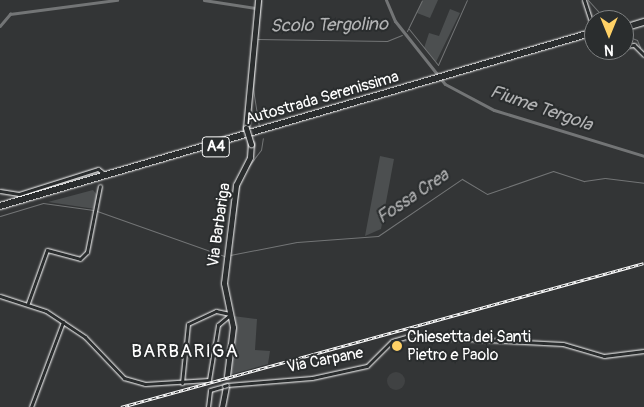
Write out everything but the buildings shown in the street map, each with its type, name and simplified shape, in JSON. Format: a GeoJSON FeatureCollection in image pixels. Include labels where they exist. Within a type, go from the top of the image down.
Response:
{"type":"FeatureCollection","features":[{"type":"Feature","properties":{"kind":"highway","name":"Autostrada Serenissima"},"geometry":{"type":"LineString","coordinates":[[456,75],[584,33]]}},
{"type":"Feature","properties":{"kind":"highway","name":"Autostrada Serenissima"},"geometry":{"type":"LineString","coordinates":[[0,206],[584,39]]}},
{"type":"Feature","properties":{"kind":"highway","name":"Autostrada Serenissima"},"geometry":{"type":"LineString","coordinates":[[0,210],[428,83]]}},
{"type":"Feature","properties":{"kind":"main road","name":"Via Barbariga"},"geometry":{"type":"LineString","coordinates":[[227,376],[233,323],[227,317],[228,307],[224,283],[236,185],[250,157],[251,144],[246,128],[258,0]]}},
{"type":"Feature","properties":{"kind":"main road"},"geometry":{"type":"LineString","coordinates":[[222,407],[226,386]]}},
{"type":"Feature","properties":{"kind":"street"},"geometry":{"type":"LineString","coordinates":[[634,46],[644,54]]}},
{"type":"Feature","properties":{"kind":"street"},"geometry":{"type":"LineString","coordinates":[[0,191],[19,194],[98,169],[102,172]]}},
{"type":"Feature","properties":{"kind":"street"},"geometry":{"type":"LineString","coordinates":[[28,303],[47,250],[80,259],[87,252],[100,186]]}},
{"type":"Feature","properties":{"kind":"street"},"geometry":{"type":"LineString","coordinates":[[0,296],[28,303],[63,322],[100,352],[128,381],[182,383],[210,379],[218,325],[227,317],[224,312],[219,311],[188,324],[182,383]]}},
{"type":"Feature","properties":{"kind":"street"},"geometry":{"type":"LineString","coordinates":[[224,312],[228,307]]}},
{"type":"Feature","properties":{"kind":"street","name":"Via Barbariga"},"geometry":{"type":"LineString","coordinates":[[219,311],[227,317]]}},
{"type":"Feature","properties":{"kind":"street"},"geometry":{"type":"LineString","coordinates":[[31,407],[63,322]]}},
{"type":"Feature","properties":{"kind":"street","name":"Via Carpane"},"geometry":{"type":"LineString","coordinates":[[208,407],[209,392],[226,386],[306,379],[367,366],[392,341],[410,336],[563,344],[604,356],[644,351]]}},
{"type":"Feature","properties":{"kind":"shaded area"},"geometry":{"type":"Polygon","coordinates":[[[423,0],[438,0],[430,18],[417,13],[423,0]]]}},
{"type":"Feature","properties":{"kind":"shaded area"},"geometry":{"type":"Polygon","coordinates":[[[450,9],[460,13],[436,62],[424,48],[429,33],[439,36],[450,9]]]}},
{"type":"Feature","properties":{"kind":"shaded area"},"geometry":{"type":"Polygon","coordinates":[[[380,156],[394,159],[381,229],[365,236],[380,156]]]}},
{"type":"Feature","properties":{"kind":"shaded area"},"geometry":{"type":"Polygon","coordinates":[[[93,190],[98,196],[95,209],[48,202],[93,190]]]}},
{"type":"Feature","properties":{"kind":"shaded area"},"geometry":{"type":"Polygon","coordinates":[[[233,316],[257,319],[255,350],[270,351],[268,364],[229,375],[233,316]]]}},
{"type":"Feature","properties":{"kind":"shaded area"},"geometry":{"type":"Polygon","coordinates":[[[396,372],[402,375],[405,381],[402,387],[396,390],[390,387],[387,381],[390,375],[396,372]]]}},
{"type":"Feature","properties":{"kind":"waterway","name":"Scolo Tergolino"},"geometry":{"type":"LineString","coordinates":[[0,26],[10,14],[117,0]]}},
{"type":"Feature","properties":{"kind":"waterway","name":"Scolo Tergolino"},"geometry":{"type":"LineString","coordinates":[[204,0],[255,8]]}},
{"type":"Feature","properties":{"kind":"waterway","name":"Scolo Tergolino"},"geometry":{"type":"LineString","coordinates":[[261,0],[257,39],[387,41],[402,35]]}},
{"type":"Feature","properties":{"kind":"waterway","name":"Fiume Tergola"},"geometry":{"type":"LineString","coordinates":[[386,0],[395,21],[445,84],[494,110],[644,156]]}},
{"type":"Feature","properties":{"kind":"waterway"},"geometry":{"type":"LineString","coordinates":[[407,31],[422,0]]}},
{"type":"Feature","properties":{"kind":"waterway"},"geometry":{"type":"LineString","coordinates":[[409,29],[438,65],[467,0]]}},
{"type":"Feature","properties":{"kind":"waterway"},"geometry":{"type":"LineString","coordinates":[[588,0],[597,10]]}},
{"type":"Feature","properties":{"kind":"waterway"},"geometry":{"type":"LineString","coordinates":[[634,39],[637,40],[640,47]]}},
{"type":"Feature","properties":{"kind":"waterway","name":"Fossa Crea"},"geometry":{"type":"LineString","coordinates":[[256,47],[253,89],[259,126]]}},
{"type":"Feature","properties":{"kind":"waterway","name":"Fossa Crea"},"geometry":{"type":"LineString","coordinates":[[248,167],[261,150],[263,138]]}},
{"type":"Feature","properties":{"kind":"waterway","name":"Fossa Crea"},"geometry":{"type":"LineString","coordinates":[[230,255],[297,242],[378,236],[462,179],[487,194],[553,171],[584,181],[605,178],[644,183]]}},
{"type":"Feature","properties":{"kind":"waterway","name":"Fossa Crea"},"geometry":{"type":"LineString","coordinates":[[235,215],[239,185]]}},
{"type":"Feature","properties":{"kind":"waterway"},"geometry":{"type":"LineString","coordinates":[[0,216],[43,203],[94,210]]}},
{"type":"Feature","properties":{"kind":"waterway"},"geometry":{"type":"LineString","coordinates":[[97,211],[224,256]]}},
{"type":"Feature","properties":{"kind":"railway"},"geometry":{"type":"LineString","coordinates":[[121,407],[644,263]]}},
{"type":"Feature","properties":{"kind":"place","name":"Chiesetta dei Santi Pietro e Paolo"},"geometry":{"type":"Point","coordinates":[397,346]}},
{"type":"Feature","properties":{"kind":"district","name":"BARBARIGA"},"geometry":{"type":"Point","coordinates":[185,352]}}]}
